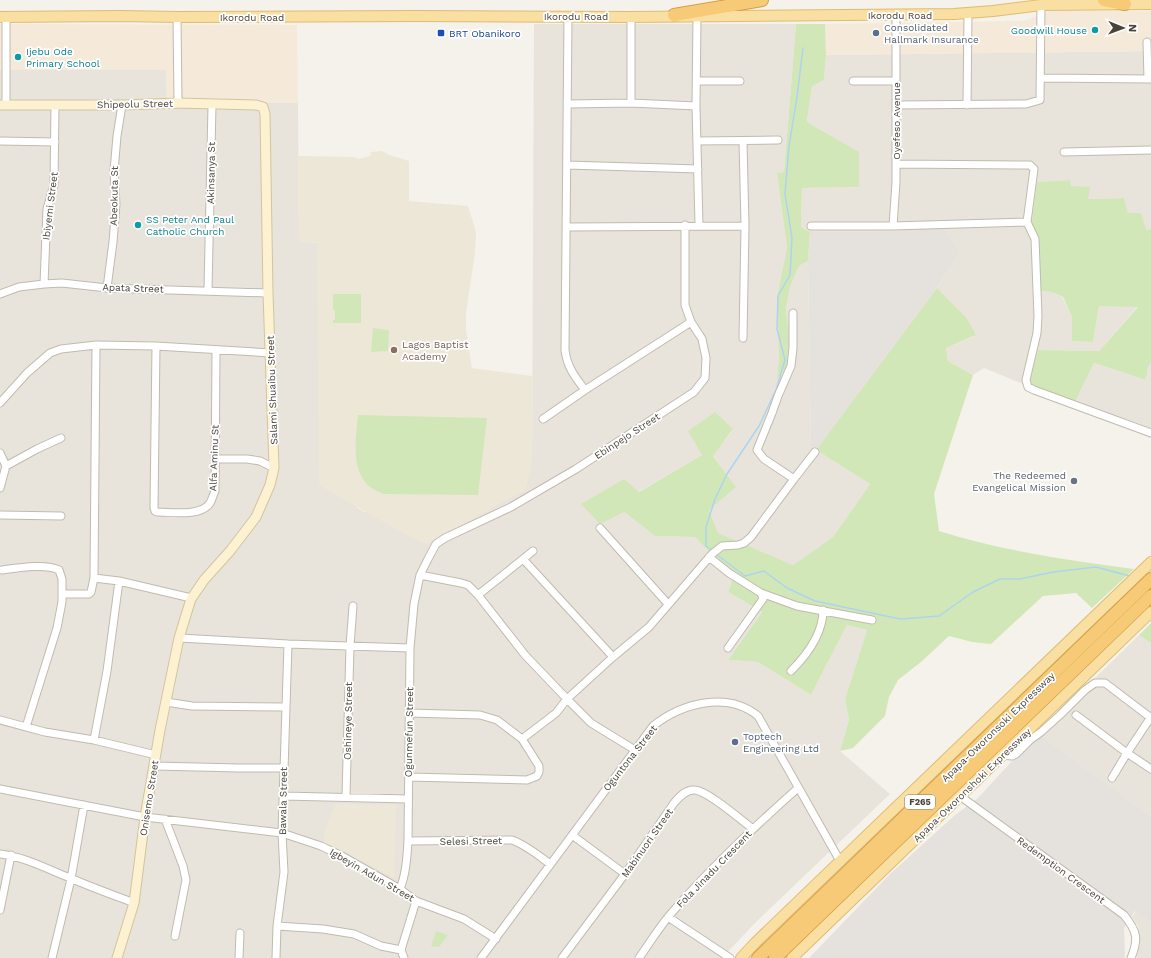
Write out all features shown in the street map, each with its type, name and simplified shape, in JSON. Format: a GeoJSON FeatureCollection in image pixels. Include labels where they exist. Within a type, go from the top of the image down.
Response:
{"type":"FeatureCollection","features":[{"type":"Feature","properties":{"kind":"highway"},"geometry":{"type":"LineString","coordinates":[[674,15],[762,0]]}},
{"type":"Feature","properties":{"kind":"highway"},"geometry":{"type":"LineString","coordinates":[[1104,0],[1125,4]]}},
{"type":"Feature","properties":{"kind":"highway","name":"Apapa-Oworonsoki Expressway"},"geometry":{"type":"LineString","coordinates":[[758,958],[1078,641],[1151,579]]}},
{"type":"Feature","properties":{"kind":"highway","name":"Apapa-Oworonsoki Expressway"},"geometry":{"type":"LineString","coordinates":[[775,958],[1093,660],[1151,596]]}},
{"type":"Feature","properties":{"kind":"main road","name":"Ikorodu Road"},"geometry":{"type":"LineString","coordinates":[[3,17],[631,17],[674,15],[896,15],[968,13],[1041,4],[1151,4]]}},
{"type":"Feature","properties":{"kind":"main road"},"geometry":{"type":"LineString","coordinates":[[1078,641],[1151,562]]}},
{"type":"Feature","properties":{"kind":"main road","name":"Apapa-Oworonshoki Expressway"},"geometry":{"type":"LineString","coordinates":[[792,958],[1002,755],[1093,660],[1151,612]]}},
{"type":"Feature","properties":{"kind":"main road","name":"Apapa-Oworonsoki Expressway"},"geometry":{"type":"LineString","coordinates":[[741,958],[840,861],[1078,641]]}},
{"type":"Feature","properties":{"kind":"street"},"geometry":{"type":"LineString","coordinates":[[896,105],[1033,103],[1040,100],[1041,4]]}},
{"type":"Feature","properties":{"kind":"street"},"geometry":{"type":"LineString","coordinates":[[968,13],[968,105]]}},
{"type":"Feature","properties":{"kind":"street","name":"Oyefeso Avenue"},"geometry":{"type":"LineString","coordinates":[[893,226],[896,164],[896,15]]}},
{"type":"Feature","properties":{"kind":"street"},"geometry":{"type":"LineString","coordinates":[[568,16],[566,360],[569,368],[585,390]]}},
{"type":"Feature","properties":{"kind":"street"},"geometry":{"type":"LineString","coordinates":[[697,16],[696,106],[699,226]]}},
{"type":"Feature","properties":{"kind":"street"},"geometry":{"type":"LineString","coordinates":[[3,17],[3,104]]}},
{"type":"Feature","properties":{"kind":"street"},"geometry":{"type":"LineString","coordinates":[[177,17],[178,103]]}},
{"type":"Feature","properties":{"kind":"street"},"geometry":{"type":"LineString","coordinates":[[631,17],[631,103]]}},
{"type":"Feature","properties":{"kind":"street"},"geometry":{"type":"LineString","coordinates":[[1041,78],[1150,79],[1147,42]]}},
{"type":"Feature","properties":{"kind":"street"},"geometry":{"type":"LineString","coordinates":[[697,81],[740,81]]}},
{"type":"Feature","properties":{"kind":"street"},"geometry":{"type":"LineString","coordinates":[[853,81],[896,81]]}},
{"type":"Feature","properties":{"kind":"street","name":"Shipeolu Street"},"geometry":{"type":"LineString","coordinates":[[3,104],[122,105],[178,103],[256,105],[263,107],[265,114]]}},
{"type":"Feature","properties":{"kind":"street"},"geometry":{"type":"LineString","coordinates":[[567,104],[631,103],[696,106]]}},
{"type":"Feature","properties":{"kind":"street","name":"Ibiyemi Street"},"geometry":{"type":"LineString","coordinates":[[44,284],[48,209],[54,185],[55,105]]}},
{"type":"Feature","properties":{"kind":"street","name":"Abeokuta St"},"geometry":{"type":"LineString","coordinates":[[107,288],[116,204],[114,171],[117,136],[122,105]]}},
{"type":"Feature","properties":{"kind":"street","name":"Akinsanya St"},"geometry":{"type":"LineString","coordinates":[[208,290],[212,105]]}},
{"type":"Feature","properties":{"kind":"street","name":"Salami Shuaibu Street"},"geometry":{"type":"LineString","coordinates":[[179,638],[191,599],[204,580],[230,551],[256,517],[270,485],[274,468],[268,293],[265,114]]}},
{"type":"Feature","properties":{"kind":"street"},"geometry":{"type":"LineString","coordinates":[[743,140],[745,226],[743,338]]}},
{"type":"Feature","properties":{"kind":"street"},"geometry":{"type":"LineString","coordinates":[[697,141],[778,140]]}},
{"type":"Feature","properties":{"kind":"street"},"geometry":{"type":"LineString","coordinates":[[0,141],[55,142]]}},
{"type":"Feature","properties":{"kind":"street"},"geometry":{"type":"LineString","coordinates":[[1064,152],[1151,150]]}},
{"type":"Feature","properties":{"kind":"street"},"geometry":{"type":"LineString","coordinates":[[896,164],[1030,165],[1034,169],[1027,222],[1035,239],[1038,316],[1037,333],[1026,380],[1028,387],[1151,433]]}},
{"type":"Feature","properties":{"kind":"street"},"geometry":{"type":"LineString","coordinates":[[566,165],[698,169]]}},
{"type":"Feature","properties":{"kind":"street"},"geometry":{"type":"LineString","coordinates":[[811,226],[893,226],[1027,222]]}},
{"type":"Feature","properties":{"kind":"street"},"geometry":{"type":"LineString","coordinates":[[566,227],[685,225],[745,226]]}},
{"type":"Feature","properties":{"kind":"street","name":"Ebinpejo Street"},"geometry":{"type":"LineString","coordinates":[[420,575],[436,544],[444,538],[511,507],[576,469],[694,392],[705,378],[706,358],[702,339],[691,322],[685,305],[685,225]]}},
{"type":"Feature","properties":{"kind":"street","name":"Apata Street"},"geometry":{"type":"LineString","coordinates":[[0,294],[19,287],[44,284],[107,288],[268,293]]}},
{"type":"Feature","properties":{"kind":"street"},"geometry":{"type":"LineString","coordinates":[[793,313],[793,348],[791,366],[757,450],[764,459],[794,479]]}},
{"type":"Feature","properties":{"kind":"street"},"geometry":{"type":"LineString","coordinates":[[543,419],[585,390],[691,322]]}},
{"type":"Feature","properties":{"kind":"street"},"geometry":{"type":"LineString","coordinates":[[0,402],[26,373],[50,353],[61,349],[96,346],[156,346],[271,353]]}},
{"type":"Feature","properties":{"kind":"street"},"geometry":{"type":"LineString","coordinates":[[62,594],[89,594],[91,592],[94,578],[96,346]]}},
{"type":"Feature","properties":{"kind":"street","name":"Alfa Aminu St"},"geometry":{"type":"LineString","coordinates":[[156,346],[154,508],[156,512],[186,513],[202,511],[210,503],[214,491],[216,350]]}},
{"type":"Feature","properties":{"kind":"street"},"geometry":{"type":"LineString","coordinates":[[6,466],[61,438]]}},
{"type":"Feature","properties":{"kind":"street"},"geometry":{"type":"LineString","coordinates":[[522,739],[556,713],[567,699],[612,657],[649,627],[710,556],[722,546],[738,545],[744,543],[751,537],[815,452]]}},
{"type":"Feature","properties":{"kind":"street"},"geometry":{"type":"LineString","coordinates":[[0,453],[6,466],[0,488]]}},
{"type":"Feature","properties":{"kind":"street"},"geometry":{"type":"LineString","coordinates":[[215,459],[247,459],[260,461],[274,468]]}},
{"type":"Feature","properties":{"kind":"street"},"geometry":{"type":"LineString","coordinates":[[0,515],[61,516]]}},
{"type":"Feature","properties":{"kind":"street"},"geometry":{"type":"LineString","coordinates":[[600,528],[668,604]]}},
{"type":"Feature","properties":{"kind":"street"},"geometry":{"type":"LineString","coordinates":[[478,595],[533,551]]}},
{"type":"Feature","properties":{"kind":"street"},"geometry":{"type":"LineString","coordinates":[[710,556],[729,573],[761,593],[797,606],[872,620]]}},
{"type":"Feature","properties":{"kind":"street"},"geometry":{"type":"LineString","coordinates":[[523,559],[612,657]]}},
{"type":"Feature","properties":{"kind":"street"},"geometry":{"type":"LineString","coordinates":[[2,570],[41,566],[54,567],[59,570],[61,575],[62,602],[57,628],[26,727]]}},
{"type":"Feature","properties":{"kind":"street"},"geometry":{"type":"LineString","coordinates":[[420,575],[468,585],[478,595],[525,655],[567,699],[592,723],[635,750]]}},
{"type":"Feature","properties":{"kind":"street","name":"Ogunmefun Street"},"geometry":{"type":"LineString","coordinates":[[400,889],[406,866],[408,841],[410,648],[414,604],[420,575]]}},
{"type":"Feature","properties":{"kind":"street"},"geometry":{"type":"LineString","coordinates":[[94,578],[119,581],[191,599]]}},
{"type":"Feature","properties":{"kind":"street"},"geometry":{"type":"LineString","coordinates":[[94,740],[107,671],[119,581]]}},
{"type":"Feature","properties":{"kind":"street"},"geometry":{"type":"LineString","coordinates":[[728,648],[763,599],[761,593]]}},
{"type":"Feature","properties":{"kind":"street","name":"Oshineye Street"},"geometry":{"type":"LineString","coordinates":[[346,796],[350,646],[354,606]]}},
{"type":"Feature","properties":{"kind":"street"},"geometry":{"type":"LineString","coordinates":[[791,671],[806,656],[817,636],[823,618],[823,610]]}},
{"type":"Feature","properties":{"kind":"street"},"geometry":{"type":"LineString","coordinates":[[179,638],[288,644],[410,648]]}},
{"type":"Feature","properties":{"kind":"street","name":"Onisemo Street"},"geometry":{"type":"LineString","coordinates":[[117,958],[134,903],[145,817],[179,638]]}},
{"type":"Feature","properties":{"kind":"street","name":"Bawala Street"},"geometry":{"type":"LineString","coordinates":[[276,958],[277,926],[284,872],[282,833],[288,644]]}},
{"type":"Feature","properties":{"kind":"street"},"geometry":{"type":"LineString","coordinates":[[1002,755],[1012,756],[1016,754],[1085,690],[1095,684],[1105,684],[1151,717],[1112,778]]}},
{"type":"Feature","properties":{"kind":"street"},"geometry":{"type":"LineString","coordinates":[[166,702],[192,706],[286,707]]}},
{"type":"Feature","properties":{"kind":"street","name":"Oguntona Street"},"geometry":{"type":"LineString","coordinates":[[481,958],[653,726],[664,718],[688,707],[703,703],[733,703],[744,706],[758,716],[840,861]]}},
{"type":"Feature","properties":{"kind":"street"},"geometry":{"type":"LineString","coordinates":[[408,778],[527,780],[537,776],[539,772],[539,766],[522,739],[496,720],[480,715],[410,713]]}},
{"type":"Feature","properties":{"kind":"street"},"geometry":{"type":"LineString","coordinates":[[1076,715],[1151,769]]}},
{"type":"Feature","properties":{"kind":"street"},"geometry":{"type":"LineString","coordinates":[[0,720],[45,732],[94,740],[156,755]]}},
{"type":"Feature","properties":{"kind":"street"},"geometry":{"type":"LineString","coordinates":[[154,766],[284,768]]}},
{"type":"Feature","properties":{"kind":"street","name":"Igbeyin Adun Street"},"geometry":{"type":"LineString","coordinates":[[0,788],[145,817],[282,833],[321,846],[342,856],[400,889],[416,901],[464,919],[496,939]]}},
{"type":"Feature","properties":{"kind":"street","name":"Fola Jinadu Crescent"},"geometry":{"type":"LineString","coordinates":[[639,958],[668,917],[682,902],[753,829],[798,788]]}},
{"type":"Feature","properties":{"kind":"street","name":"Mabinuori Street"},"geometry":{"type":"LineString","coordinates":[[562,958],[625,874],[674,803],[684,793],[694,790],[705,794],[753,829]]}},
{"type":"Feature","properties":{"kind":"street"},"geometry":{"type":"LineString","coordinates":[[284,796],[408,798]]}},
{"type":"Feature","properties":{"kind":"street","name":"Redemption Crescent"},"geometry":{"type":"LineString","coordinates":[[960,796],[1124,915],[1135,933],[1137,942],[1131,958]]}},
{"type":"Feature","properties":{"kind":"street"},"geometry":{"type":"LineString","coordinates":[[52,958],[71,879],[84,806]]}},
{"type":"Feature","properties":{"kind":"street"},"geometry":{"type":"LineString","coordinates":[[165,819],[183,866],[186,880],[176,936]]}},
{"type":"Feature","properties":{"kind":"street"},"geometry":{"type":"LineString","coordinates":[[572,834],[625,874]]}},
{"type":"Feature","properties":{"kind":"street","name":"Selesi Street"},"geometry":{"type":"LineString","coordinates":[[408,841],[512,840],[521,844],[550,864]]}},
{"type":"Feature","properties":{"kind":"street"},"geometry":{"type":"LineString","coordinates":[[0,854],[11,855],[33,862],[71,879],[134,903]]}},
{"type":"Feature","properties":{"kind":"street"},"geometry":{"type":"LineString","coordinates":[[0,910],[11,855]]}},
{"type":"Feature","properties":{"kind":"street"},"geometry":{"type":"LineString","coordinates":[[404,958],[401,950],[416,901]]}},
{"type":"Feature","properties":{"kind":"street"},"geometry":{"type":"LineString","coordinates":[[668,917],[730,958]]}},
{"type":"Feature","properties":{"kind":"street"},"geometry":{"type":"LineString","coordinates":[[277,926],[323,929],[354,934],[381,946],[401,950]]}},
{"type":"Feature","properties":{"kind":"street"},"geometry":{"type":"LineString","coordinates":[[239,958],[240,933]]}},
{"type":"Feature","properties":{"kind":"shaded area"},"geometry":{"type":"Polygon","coordinates":[[[1050,11],[1151,11],[1151,51],[826,55],[825,24],[1023,21],[1050,11]]]}},
{"type":"Feature","properties":{"kind":"shaded area"},"geometry":{"type":"Polygon","coordinates":[[[0,24],[297,25],[298,103],[167,100],[166,70],[0,70],[0,24]]]}},
{"type":"Feature","properties":{"kind":"shaded area"},"geometry":{"type":"Polygon","coordinates":[[[534,24],[796,24],[784,172],[777,173],[787,248],[777,296],[779,358],[778,379],[789,337],[786,309],[790,287],[799,266],[808,261],[811,449],[816,450],[870,484],[833,537],[793,565],[718,534],[709,510],[735,487],[713,455],[733,430],[702,455],[638,492],[624,512],[655,536],[695,537],[733,577],[728,592],[762,612],[728,660],[758,662],[811,695],[847,625],[867,630],[845,699],[849,720],[840,751],[890,794],[755,923],[722,958],[0,958],[0,70],[166,70],[167,100],[298,103],[299,241],[317,243],[356,507],[365,512],[532,463],[534,24]]]}},
{"type":"Feature","properties":{"kind":"shaded area"},"geometry":{"type":"Polygon","coordinates":[[[1151,51],[1151,229],[1146,230],[1128,214],[1124,198],[1088,199],[1071,186],[1070,180],[1037,182],[1031,227],[1039,291],[1051,292],[1062,297],[1072,317],[1072,341],[1093,342],[1099,306],[1138,306],[1099,351],[1038,350],[1028,386],[984,368],[973,375],[948,361],[946,348],[975,336],[966,317],[937,288],[960,253],[904,222],[904,231],[810,232],[801,227],[802,188],[859,187],[807,122],[812,85],[824,80],[826,55],[1151,51]]]}},
{"type":"Feature","properties":{"kind":"shaded area","name":"Lagos Baptist Academy"},"geometry":{"type":"Polygon","coordinates":[[[382,151],[389,155],[409,161],[409,201],[468,206],[476,232],[475,253],[466,313],[466,331],[472,368],[532,376],[532,463],[525,490],[426,544],[396,529],[319,485],[317,243],[299,241],[298,156],[354,157],[359,159],[370,156],[371,152],[382,151]]]}},
{"type":"Feature","properties":{"kind":"shaded area"},"geometry":{"type":"Polygon","coordinates":[[[905,222],[939,222],[960,253],[937,288],[816,450],[811,449],[808,261],[810,232],[904,231],[905,222]]]}},
{"type":"Feature","properties":{"kind":"shaded area"},"geometry":{"type":"Polygon","coordinates":[[[1151,362],[1151,428],[1074,404],[1094,363],[1146,380],[1148,367],[1151,362]]]}},
{"type":"Feature","properties":{"kind":"shaded area"},"geometry":{"type":"Polygon","coordinates":[[[1139,635],[1151,643],[1151,816],[1037,735],[1139,635]]]}},
{"type":"Feature","properties":{"kind":"shaded area"},"geometry":{"type":"Polygon","coordinates":[[[1037,734],[1151,816],[1151,922],[1135,911],[1124,928],[1124,958],[809,958],[890,874],[954,816],[978,798],[1037,734]]]}},
{"type":"Feature","properties":{"kind":"shaded area"},"geometry":{"type":"Polygon","coordinates":[[[335,804],[396,805],[394,878],[340,850],[325,844],[324,834],[335,804]]]}},
{"type":"Feature","properties":{"kind":"shaded area"},"geometry":{"type":"Polygon","coordinates":[[[1136,911],[1151,922],[1151,958],[1137,958],[1140,940],[1138,926],[1132,917],[1136,911]]]}},
{"type":"Feature","properties":{"kind":"green space"},"geometry":{"type":"Polygon","coordinates":[[[796,24],[825,24],[826,55],[824,80],[812,86],[807,121],[859,152],[859,187],[802,188],[801,227],[810,232],[808,261],[799,266],[790,287],[786,309],[789,337],[787,367],[777,380],[779,358],[777,296],[787,248],[777,173],[784,172],[796,24]]]}},
{"type":"Feature","properties":{"kind":"green space"},"geometry":{"type":"Polygon","coordinates":[[[1070,180],[1071,186],[1090,187],[1088,199],[1124,198],[1128,213],[1141,213],[1146,230],[1151,229],[1151,362],[1148,367],[1146,380],[1094,363],[1074,404],[1028,386],[1038,350],[1099,351],[1138,307],[1099,306],[1093,342],[1072,341],[1072,317],[1063,297],[1051,292],[1039,291],[1031,227],[1037,182],[1070,180]]]}},
{"type":"Feature","properties":{"kind":"green space"},"geometry":{"type":"Polygon","coordinates":[[[937,288],[966,317],[976,335],[946,348],[948,361],[973,375],[934,494],[939,531],[1011,549],[1134,569],[1092,608],[1076,593],[1043,596],[991,644],[972,642],[949,636],[921,662],[898,680],[889,697],[885,716],[853,748],[840,751],[849,720],[845,699],[867,630],[847,625],[811,695],[758,662],[728,660],[762,612],[728,592],[733,577],[695,537],[655,536],[624,512],[600,524],[581,504],[624,479],[639,492],[702,455],[688,431],[715,412],[733,429],[713,456],[736,487],[709,510],[718,533],[793,565],[833,537],[870,484],[816,450],[937,288]]]}},
{"type":"Feature","properties":{"kind":"green space"},"geometry":{"type":"Polygon","coordinates":[[[333,294],[361,294],[361,323],[333,323],[333,320],[335,320],[335,310],[333,310],[333,294]]]}},
{"type":"Feature","properties":{"kind":"green space"},"geometry":{"type":"Polygon","coordinates":[[[373,328],[389,330],[388,351],[371,352],[373,328]]]}},
{"type":"Feature","properties":{"kind":"green space"},"geometry":{"type":"Polygon","coordinates":[[[358,415],[487,418],[478,495],[384,494],[370,487],[359,472],[357,463],[356,444],[358,415]]]}},
{"type":"Feature","properties":{"kind":"green space"},"geometry":{"type":"Polygon","coordinates":[[[1151,623],[1151,643],[1139,635],[1151,623]]]}},
{"type":"Feature","properties":{"kind":"green space"},"geometry":{"type":"Polygon","coordinates":[[[436,931],[448,935],[439,947],[431,946],[436,931]]]}},
{"type":"Feature","properties":{"kind":"waterway"},"geometry":{"type":"LineString","coordinates":[[712,550],[706,546],[706,527],[715,499],[727,474],[759,426],[776,390],[785,360],[777,329],[778,296],[790,275],[792,238],[785,194],[789,146],[803,48]]}},
{"type":"Feature","properties":{"kind":"waterway"},"geometry":{"type":"LineString","coordinates":[[716,554],[745,576],[764,571],[787,588],[815,601],[900,619],[939,616],[973,592],[1000,579],[1020,579],[1053,572],[1096,567],[1130,576]]}},
{"type":"Feature","properties":{"kind":"place","name":"Goodwill House"},"geometry":{"type":"Point","coordinates":[1095,30]}},
{"type":"Feature","properties":{"kind":"place","name":"BRT Obanikoro"},"geometry":{"type":"Point","coordinates":[441,33]}},
{"type":"Feature","properties":{"kind":"place","name":"Consolidated Hallmark Insurance"},"geometry":{"type":"Point","coordinates":[876,33]}},
{"type":"Feature","properties":{"kind":"place","name":"Ijebu Ode Primary School"},"geometry":{"type":"Point","coordinates":[18,57]}},
{"type":"Feature","properties":{"kind":"place","name":"SS Peter And Paul Catholic Church"},"geometry":{"type":"Point","coordinates":[138,225]}},
{"type":"Feature","properties":{"kind":"place","name":"Lagos Baptist Academy"},"geometry":{"type":"Point","coordinates":[394,350]}},
{"type":"Feature","properties":{"kind":"place","name":"The Redeemed Evangelical Mission"},"geometry":{"type":"Point","coordinates":[1074,481]}},
{"type":"Feature","properties":{"kind":"place","name":"Toptech Engineering Ltd"},"geometry":{"type":"Point","coordinates":[735,742]}}]}
